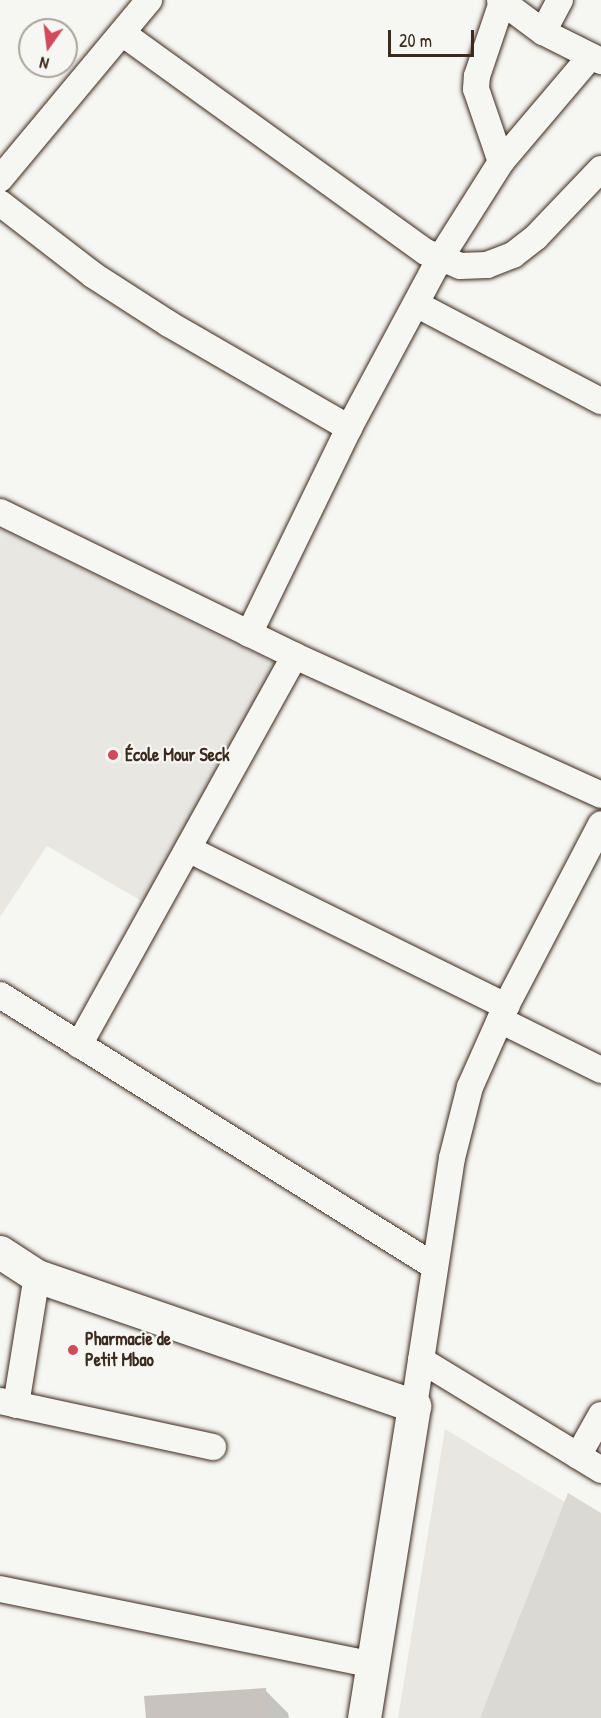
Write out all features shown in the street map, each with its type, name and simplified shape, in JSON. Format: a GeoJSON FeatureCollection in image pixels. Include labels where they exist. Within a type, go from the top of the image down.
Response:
{"type":"FeatureCollection","features":[{"type":"Feature","properties":{"kind":"street"},"geometry":{"type":"LineString","coordinates":[[0,179],[149,0]]}},
{"type":"Feature","properties":{"kind":"street"},"geometry":{"type":"LineString","coordinates":[[543,32],[560,0]]}},
{"type":"Feature","properties":{"kind":"street"},"geometry":{"type":"LineString","coordinates":[[249,634],[349,428],[440,260],[501,162],[595,59],[543,32],[501,1],[477,76],[476,89],[501,162]]}},
{"type":"Feature","properties":{"kind":"street"},"geometry":{"type":"LineString","coordinates":[[122,33],[440,260],[460,266],[487,265],[513,255],[536,237],[601,169]]}},
{"type":"Feature","properties":{"kind":"street"},"geometry":{"type":"LineString","coordinates":[[0,203],[93,275],[170,324],[349,428]]}},
{"type":"Feature","properties":{"kind":"street"},"geometry":{"type":"LineString","coordinates":[[416,304],[601,401]]}},
{"type":"Feature","properties":{"kind":"street"},"geometry":{"type":"LineString","coordinates":[[0,512],[295,656],[601,795]]}},
{"type":"Feature","properties":{"kind":"street"},"geometry":{"type":"LineString","coordinates":[[79,1045],[295,656]]}},
{"type":"Feature","properties":{"kind":"street"},"geometry":{"type":"LineString","coordinates":[[364,1718],[434,1266],[460,1118],[470,1087],[503,1013],[601,824]]}},
{"type":"Feature","properties":{"kind":"street"},"geometry":{"type":"LineString","coordinates":[[188,849],[503,1013],[601,1070]]}},
{"type":"Feature","properties":{"kind":"street"},"geometry":{"type":"LineString","coordinates":[[0,995],[434,1266]]}},
{"type":"Feature","properties":{"kind":"street"},"geometry":{"type":"LineString","coordinates":[[0,1252],[37,1276],[414,1406]]}},
{"type":"Feature","properties":{"kind":"street"},"geometry":{"type":"LineString","coordinates":[[37,1276],[8,1403],[213,1447]]}},
{"type":"Feature","properties":{"kind":"street"},"geometry":{"type":"LineString","coordinates":[[421,1360],[601,1470]]}},
{"type":"Feature","properties":{"kind":"street"},"geometry":{"type":"LineString","coordinates":[[578,1456],[601,1415]]}},
{"type":"Feature","properties":{"kind":"street"},"geometry":{"type":"LineString","coordinates":[[0,1589],[372,1665]]}},
{"type":"Feature","properties":{"kind":"shaded area","name":"École Mour Seck"},"geometry":{"type":"Polygon","coordinates":[[[0,528],[276,664],[145,903],[47,846],[0,917],[0,528]]]}},
{"type":"Feature","properties":{"kind":"shaded area"},"geometry":{"type":"Polygon","coordinates":[[[445,1429],[601,1524],[601,1718],[398,1718],[445,1429]]]}},
{"type":"Feature","properties":{"kind":"shaded area"},"geometry":{"type":"Polygon","coordinates":[[[568,1493],[601,1513],[601,1718],[480,1718],[568,1493]]]}},
{"type":"Feature","properties":{"kind":"building"},"geometry":{"type":"Polygon","coordinates":[[[266,1688],[268,1718],[146,1718],[144,1696],[266,1688]]]}},
{"type":"Feature","properties":{"kind":"place","name":"École Mour Seck"},"geometry":{"type":"Point","coordinates":[113,755]}},
{"type":"Feature","properties":{"kind":"place","name":"Pharmacie de Petit Mbao"},"geometry":{"type":"Point","coordinates":[73,1350]}}]}
